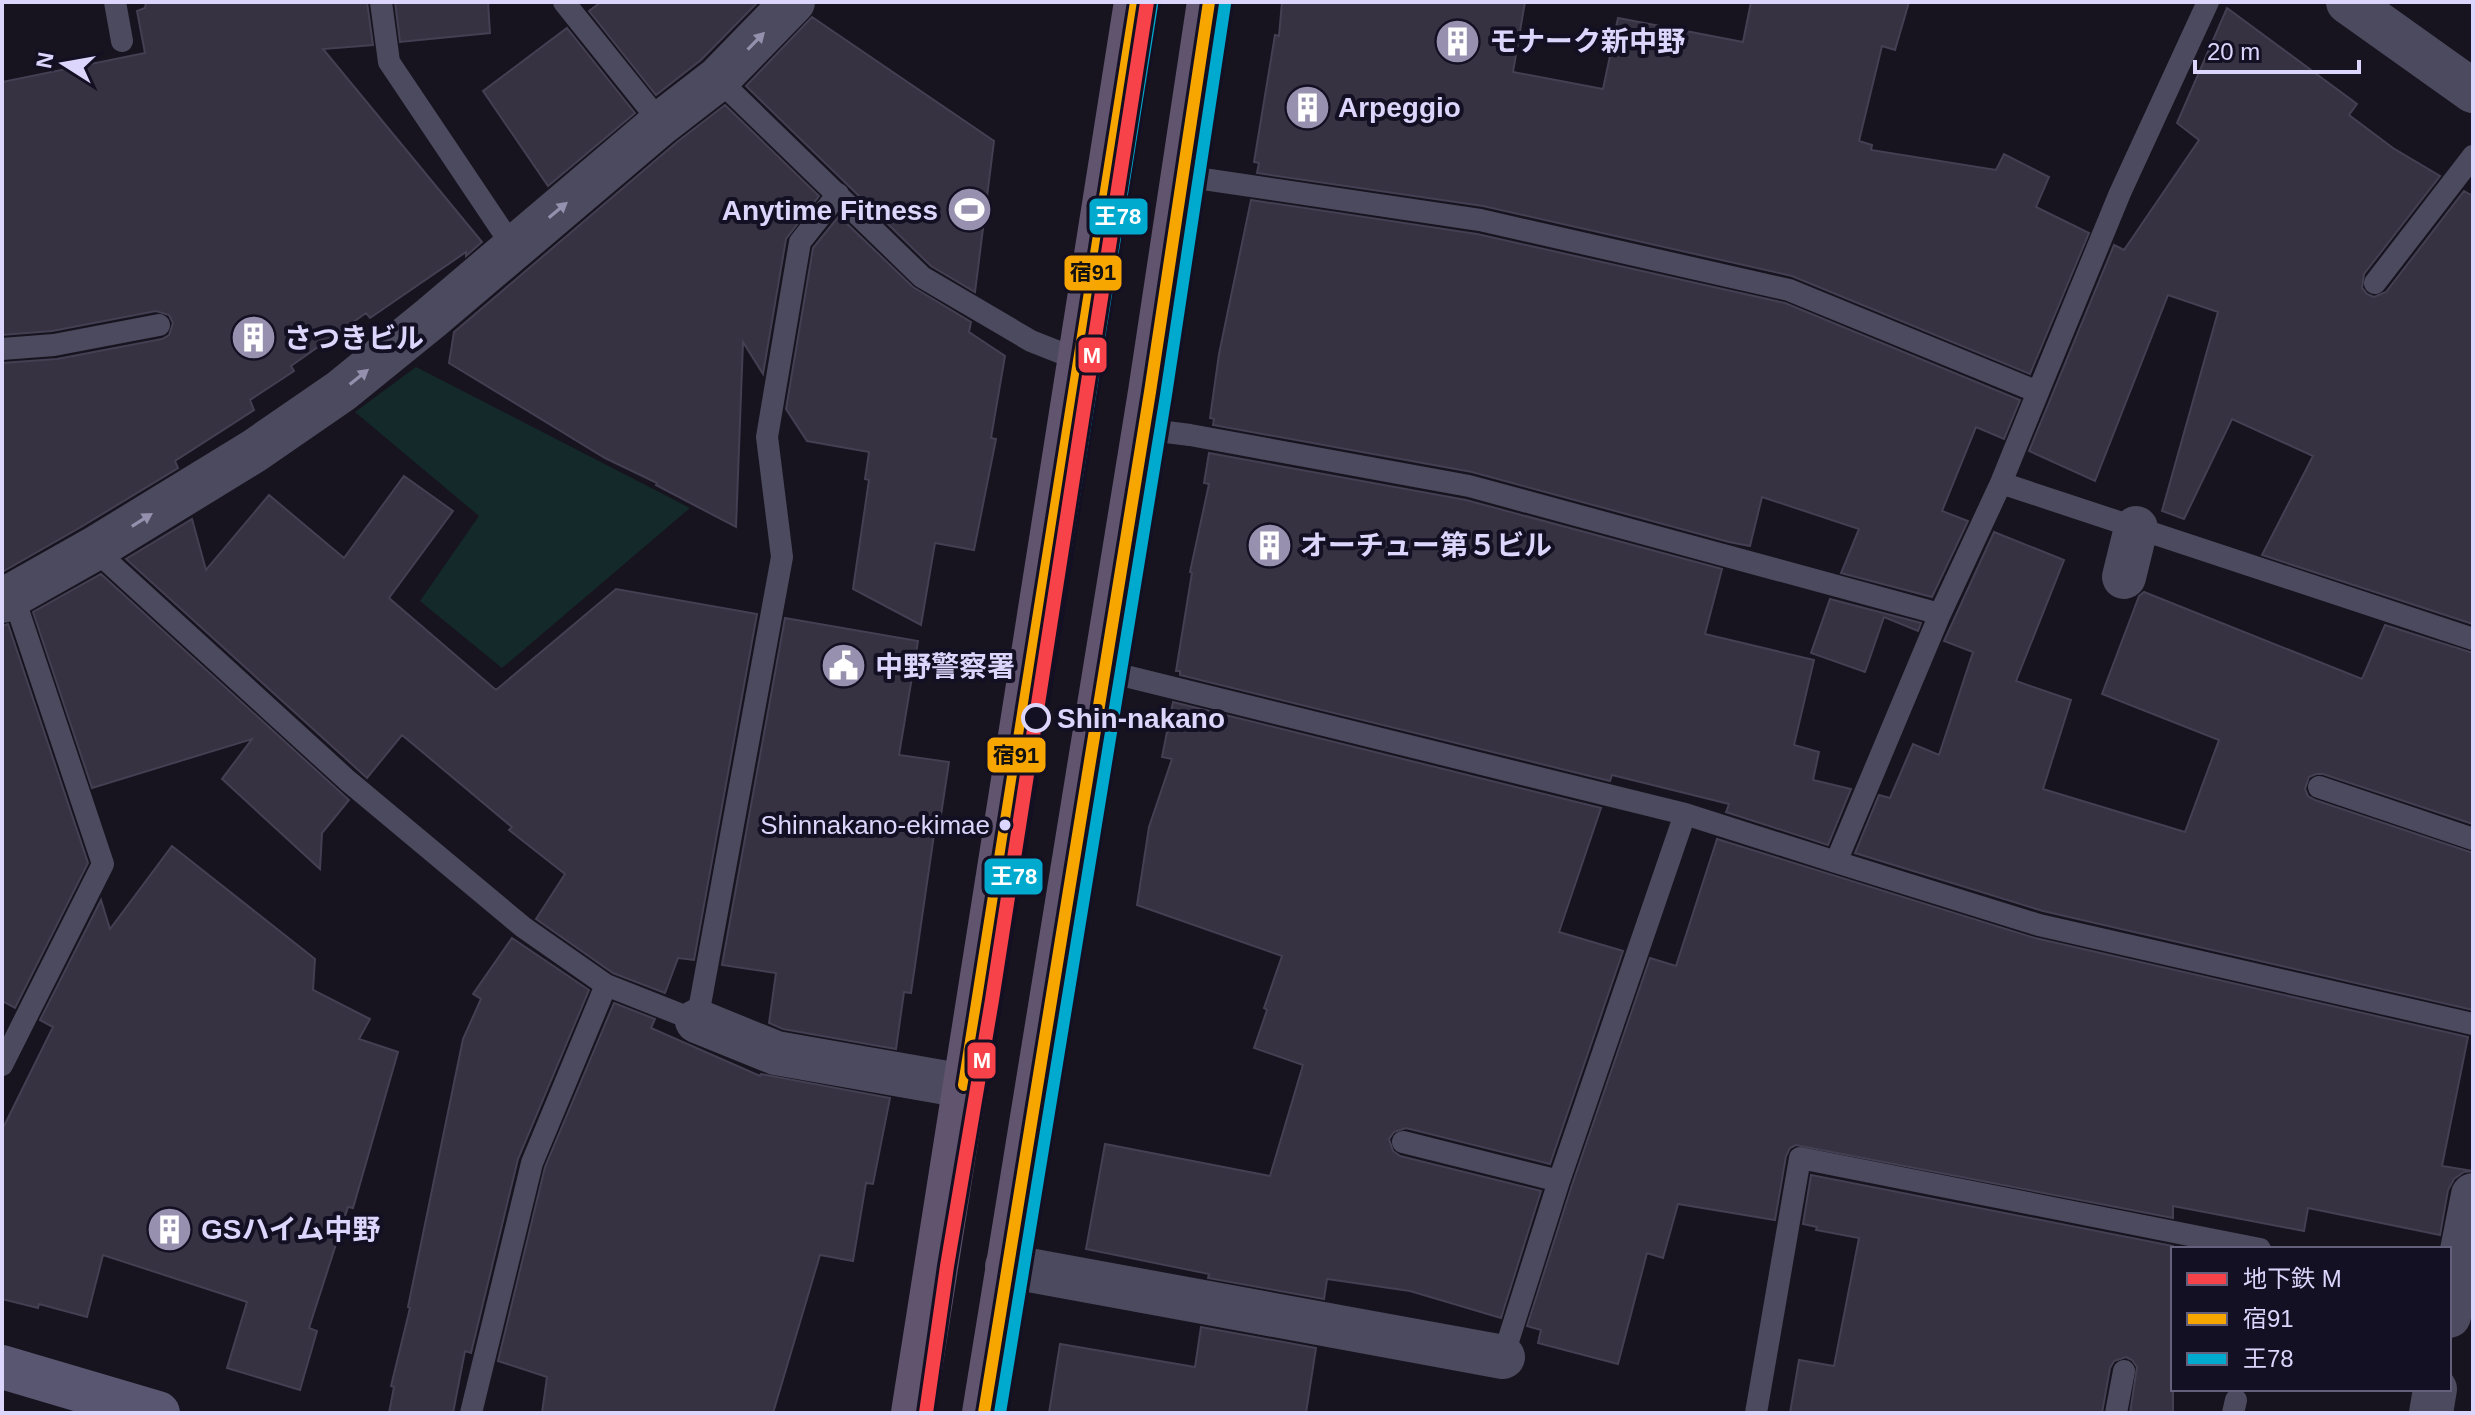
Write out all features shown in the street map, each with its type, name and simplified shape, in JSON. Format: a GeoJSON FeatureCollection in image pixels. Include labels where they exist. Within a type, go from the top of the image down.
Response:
{"type":"FeatureCollection","features":[{"type":"Feature","properties":{"kind":"main road"},"geometry":{"type":"LineString","coordinates":[[913,1413],[1136,2]]}},
{"type":"Feature","properties":{"kind":"main road"},"geometry":{"type":"LineString","coordinates":[[984,1413],[1105,671],[1209,2]]}},
{"type":"Feature","properties":{"kind":"main road"},"geometry":{"type":"LineString","coordinates":[[2,1367],[158,1413]]}},
{"type":"Feature","properties":{"kind":"street"},"geometry":{"type":"LineString","coordinates":[[8,598],[254,451],[341,391],[661,123],[718,79],[793,2]]}},
{"type":"Feature","properties":{"kind":"street"},"geometry":{"type":"LineString","coordinates":[[2348,2],[2473,91]]}},
{"type":"Feature","properties":{"kind":"street"},"geometry":{"type":"LineString","coordinates":[[2124,577],[2136,528]]}},
{"type":"Feature","properties":{"kind":"street"},"geometry":{"type":"LineString","coordinates":[[697,1021],[776,1053],[964,1086]]}},
{"type":"Feature","properties":{"kind":"street"},"geometry":{"type":"LineString","coordinates":[[2451,1297],[2473,1195]]}},
{"type":"Feature","properties":{"kind":"street"},"geometry":{"type":"LineString","coordinates":[[1007,1266],[1503,1357]]}},
{"type":"Feature","properties":{"kind":"street"},"geometry":{"type":"LineString","coordinates":[[2431,1413],[2435,1391]]}},
{"type":"Feature","properties":{"kind":"lane"},"geometry":{"type":"LineString","coordinates":[[115,2],[122,41]]}},
{"type":"Feature","properties":{"kind":"lane"},"geometry":{"type":"LineString","coordinates":[[381,2],[389,62],[513,247]]}},
{"type":"Feature","properties":{"kind":"lane"},"geometry":{"type":"LineString","coordinates":[[564,2],[661,123]]}},
{"type":"Feature","properties":{"kind":"lane"},"geometry":{"type":"LineString","coordinates":[[1836,862],[1940,614],[2001,483],[2120,193],[2208,2]]}},
{"type":"Feature","properties":{"kind":"lane"},"geometry":{"type":"LineString","coordinates":[[718,79],[922,277],[1031,341],[1079,360]]}},
{"type":"Feature","properties":{"kind":"lane"},"geometry":{"type":"LineString","coordinates":[[2375,283],[2473,156]]}},
{"type":"Feature","properties":{"kind":"lane"},"geometry":{"type":"LineString","coordinates":[[1183,176],[1480,220],[1789,290],[2038,392]]}},
{"type":"Feature","properties":{"kind":"lane"},"geometry":{"type":"LineString","coordinates":[[94,549],[347,780],[523,927],[606,985],[697,1021],[782,557],[767,437],[800,242],[838,194]]}},
{"type":"Feature","properties":{"kind":"lane"},"geometry":{"type":"LineString","coordinates":[[2,349],[54,345],[159,325]]}},
{"type":"Feature","properties":{"kind":"lane"},"geometry":{"type":"LineString","coordinates":[[1143,429],[1469,486],[1940,614]]}},
{"type":"Feature","properties":{"kind":"lane"},"geometry":{"type":"LineString","coordinates":[[2001,483],[2473,639]]}},
{"type":"Feature","properties":{"kind":"lane"},"geometry":{"type":"LineString","coordinates":[[2,1065],[103,864],[8,598]]}},
{"type":"Feature","properties":{"kind":"lane"},"geometry":{"type":"LineString","coordinates":[[1105,671],[1685,814],[2039,925],[2473,1024]]}},
{"type":"Feature","properties":{"kind":"lane"},"geometry":{"type":"LineString","coordinates":[[2319,787],[2473,839]]}},
{"type":"Feature","properties":{"kind":"lane"},"geometry":{"type":"LineString","coordinates":[[1503,1357],[1559,1181],[1685,814]]}},
{"type":"Feature","properties":{"kind":"lane"},"geometry":{"type":"LineString","coordinates":[[471,1413],[532,1163],[606,985]]}},
{"type":"Feature","properties":{"kind":"lane"},"geometry":{"type":"LineString","coordinates":[[1403,1142],[1559,1181]]}},
{"type":"Feature","properties":{"kind":"lane"},"geometry":{"type":"LineString","coordinates":[[1756,1413],[1800,1158],[2250,1247]]}},
{"type":"Feature","properties":{"kind":"lane"},"geometry":{"type":"LineString","coordinates":[[2116,1413],[2124,1371]]}},
{"type":"Feature","properties":{"kind":"green space"},"geometry":{"type":"Polygon","coordinates":[[[416,367],[690,508],[502,668],[420,601],[479,516],[355,412],[416,367]]]}},
{"type":"Feature","properties":{"kind":"building"},"geometry":{"type":"Polygon","coordinates":[[[146,2],[367,2],[373,45],[323,49],[482,242],[466,256],[466,252],[370,318],[366,313],[291,366],[294,371],[250,400],[254,410],[175,461],[178,468],[2,572],[2,363],[57,359],[162,339],[169,335],[173,323],[169,315],[156,311],[52,331],[2,335],[2,82],[145,53],[137,11],[145,8],[146,2]]]}},
{"type":"Feature","properties":{"kind":"building"},"geometry":{"type":"Polygon","coordinates":[[[395,2],[488,2],[490,33],[400,42],[395,2]]]}},
{"type":"Feature","properties":{"kind":"building"},"geometry":{"type":"Polygon","coordinates":[[[601,2],[758,2],[701,60],[656,95],[589,11],[601,2]]]}},
{"type":"Feature","properties":{"kind":"building"},"geometry":{"type":"Polygon","coordinates":[[[1282,2],[1525,2],[1513,72],[1603,89],[1618,18],[1743,42],[1751,2],[1909,2],[1895,50],[1882,46],[1859,141],[1872,145],[1871,150],[1996,170],[2004,154],[2049,177],[2036,207],[2089,233],[2030,374],[1792,276],[1483,206],[1257,173],[1259,163],[1254,162],[1275,35],[1279,36],[1282,2]]]}},
{"type":"Feature","properties":{"kind":"building"},"geometry":{"type":"Polygon","coordinates":[[[2227,8],[2357,104],[2349,115],[2393,148],[2440,176],[2364,274],[2362,288],[2367,294],[2374,297],[2386,292],[2464,191],[2473,196],[2473,624],[2262,555],[2313,456],[2232,419],[2184,519],[2162,511],[2218,312],[2168,295],[2095,481],[2029,451],[2114,245],[2124,250],[2199,140],[2177,123],[2227,8]]]}},
{"type":"Feature","properties":{"kind":"building"},"geometry":{"type":"Polygon","coordinates":[[[812,17],[994,141],[975,292],[931,266],[746,86],[812,17]]]}},
{"type":"Feature","properties":{"kind":"building"},"geometry":{"type":"Polygon","coordinates":[[[567,28],[635,113],[548,186],[483,91],[567,28]]]}},
{"type":"Feature","properties":{"kind":"building"},"geometry":{"type":"Polygon","coordinates":[[[725,105],[819,196],[786,239],[763,374],[743,342],[736,527],[605,458],[449,363],[454,332],[677,142],[725,105]]]}},
{"type":"Feature","properties":{"kind":"building"},"geometry":{"type":"Polygon","coordinates":[[[1251,200],[1477,234],[1785,303],[2020,400],[2004,439],[1976,427],[1942,511],[1968,521],[1932,597],[1841,573],[1859,529],[1762,497],[1750,546],[1472,472],[1213,425],[1214,419],[1210,418],[1219,354],[1251,200]]]}},
{"type":"Feature","properties":{"kind":"building"},"geometry":{"type":"Polygon","coordinates":[[[839,216],[913,287],[971,322],[969,332],[1005,356],[991,438],[996,439],[974,550],[935,543],[921,625],[853,589],[869,480],[865,479],[869,452],[807,441],[786,409],[813,248],[839,216]]]}},
{"type":"Feature","properties":{"kind":"building"},"geometry":{"type":"Polygon","coordinates":[[[1209,453],[1466,500],[1722,569],[1705,634],[1814,660],[1794,745],[1819,752],[1813,780],[1851,789],[1828,845],[1726,812],[1729,804],[1612,775],[1610,781],[1180,675],[1180,671],[1176,671],[1190,572],[1209,484],[1204,483],[1209,453]]]}},
{"type":"Feature","properties":{"kind":"building"},"geometry":{"type":"Polygon","coordinates":[[[404,476],[453,511],[389,598],[496,690],[616,589],[757,614],[694,960],[678,958],[665,993],[613,973],[536,919],[565,874],[509,830],[512,827],[402,735],[367,778],[126,559],[192,519],[206,570],[269,495],[344,558],[404,476]]]}},
{"type":"Feature","properties":{"kind":"building"},"geometry":{"type":"Polygon","coordinates":[[[1994,532],[2064,560],[2016,681],[2071,700],[2043,789],[2185,832],[2219,740],[2102,694],[2139,596],[2144,592],[2362,679],[2385,625],[2473,653],[2473,824],[2323,774],[2309,777],[2305,789],[2308,796],[2315,800],[2473,853],[2473,1010],[2043,911],[1855,853],[1879,795],[1890,798],[1913,744],[1939,755],[1973,652],[1944,641],[1994,532]]]}},
{"type":"Feature","properties":{"kind":"building"},"geometry":{"type":"Polygon","coordinates":[[[101,574],[349,800],[322,833],[320,869],[222,779],[252,739],[92,788],[33,612],[101,574]]]}},
{"type":"Feature","properties":{"kind":"building"},"geometry":{"type":"Polygon","coordinates":[[[1830,599],[1921,623],[1918,631],[1884,617],[1865,672],[1811,653],[1830,599]]]}},
{"type":"Feature","properties":{"kind":"building"},"geometry":{"type":"Polygon","coordinates":[[[785,618],[918,641],[899,755],[949,762],[941,815],[937,814],[911,993],[904,992],[896,1049],[783,1029],[769,1023],[776,973],[722,965],[785,618]]]}},
{"type":"Feature","properties":{"kind":"building"},"geometry":{"type":"Polygon","coordinates":[[[8,624],[88,863],[15,1008],[2,1001],[2,626],[8,624]]]}},
{"type":"Feature","properties":{"kind":"building"},"geometry":{"type":"Polygon","coordinates":[[[1173,702],[1601,808],[1559,932],[1623,951],[1550,1164],[1406,1128],[1394,1132],[1389,1139],[1393,1151],[1400,1156],[1541,1191],[1501,1318],[1410,1291],[1327,1279],[1324,1299],[1208,1278],[1209,1274],[1086,1249],[1105,1144],[1270,1176],[1303,1065],[1254,1048],[1282,956],[1137,905],[1149,827],[1172,759],[1162,757],[1173,702]]]}},
{"type":"Feature","properties":{"kind":"building"},"geometry":{"type":"Polygon","coordinates":[[[1717,839],[2035,938],[2468,1037],[2442,1166],[2473,1171],[2464,1172],[2454,1179],[2448,1190],[2440,1235],[2308,1208],[2304,1231],[2173,1206],[2173,1218],[1796,1145],[1790,1148],[1786,1156],[1775,1220],[1678,1204],[1663,1258],[1647,1253],[1618,1364],[1538,1343],[1541,1330],[1527,1326],[1650,958],[1676,966],[1717,839]]]}},
{"type":"Feature","properties":{"kind":"building"},"geometry":{"type":"Polygon","coordinates":[[[172,846],[315,959],[313,990],[370,1019],[359,1039],[398,1052],[353,1208],[348,1207],[309,1328],[317,1331],[300,1390],[227,1368],[247,1302],[103,1255],[87,1317],[39,1304],[38,1308],[2,1299],[2,1130],[53,1027],[40,1020],[101,900],[110,929],[172,846]]]}},
{"type":"Feature","properties":{"kind":"building"},"geometry":{"type":"Polygon","coordinates":[[[512,938],[589,990],[518,1159],[471,1353],[465,1351],[453,1413],[389,1413],[394,1387],[391,1386],[410,1308],[463,1039],[481,999],[473,994],[512,938]]]}},
{"type":"Feature","properties":{"kind":"building"},"geometry":{"type":"Polygon","coordinates":[[[614,1003],[655,1019],[651,1028],[760,1076],[890,1098],[873,1184],[866,1183],[853,1261],[820,1255],[773,1413],[542,1413],[547,1377],[498,1361],[545,1167],[614,1003]]]}},
{"type":"Feature","properties":{"kind":"building"},"geometry":{"type":"Polygon","coordinates":[[[1811,1175],[2173,1246],[2173,1413],[2130,1413],[2137,1367],[2126,1357],[2114,1361],[2110,1368],[2102,1413],[1790,1413],[1799,1360],[1834,1366],[1859,1238],[1816,1230],[1817,1227],[1803,1224],[1811,1175]]]}},
{"type":"Feature","properties":{"kind":"building"},"geometry":{"type":"Polygon","coordinates":[[[1201,1327],[1316,1348],[1306,1413],[1049,1413],[1060,1344],[1195,1367],[1201,1327]]]}},
{"type":"Feature","properties":{"kind":"metro line","name":"M"},"geometry":{"type":"LineString","coordinates":[[926,1413],[1147,2]]}},
{"type":"Feature","properties":{"kind":"transit line","name":"宿91"},"geometry":{"type":"LineString","coordinates":[[964,1085],[1136,2]]}},
{"type":"Feature","properties":{"kind":"transit line","name":"宿91"},"geometry":{"type":"LineString","coordinates":[[984,1413],[1150,392],[1209,2]]}},
{"type":"Feature","properties":{"kind":"transit line","name":"王78"},"geometry":{"type":"LineString","coordinates":[[1000,1413],[1166,395],[1225,4]]}},
{"type":"Feature","properties":{"kind":"transit line","name":"王78"},"geometry":{"type":"LineString","coordinates":[[980,1088],[1152,5]]}},
{"type":"Feature","properties":{"kind":"place","name":"モナーク新中野"},"geometry":{"type":"Point","coordinates":[1458,41]}},
{"type":"Feature","properties":{"kind":"place","name":"Arpeggio"},"geometry":{"type":"Point","coordinates":[1307,107]}},
{"type":"Feature","properties":{"kind":"place","name":"Anytime Fitness"},"geometry":{"type":"Point","coordinates":[969,210]}},
{"type":"Feature","properties":{"kind":"place","name":"さつきビル"},"geometry":{"type":"Point","coordinates":[253,338]}},
{"type":"Feature","properties":{"kind":"place","name":"オーチュー第５ビル"},"geometry":{"type":"Point","coordinates":[1269,545]}},
{"type":"Feature","properties":{"kind":"place","name":"中野警察署"},"geometry":{"type":"Point","coordinates":[844,666]}},
{"type":"Feature","properties":{"kind":"place","name":"Shin-nakano"},"geometry":{"type":"Point","coordinates":[1036,718]}},
{"type":"Feature","properties":{"kind":"place","name":"Shinnakano-ekimae"},"geometry":{"type":"Point","coordinates":[1005,825]}},
{"type":"Feature","properties":{"kind":"place","name":"GSハイム中野"},"geometry":{"type":"Point","coordinates":[170,1229]}}]}
